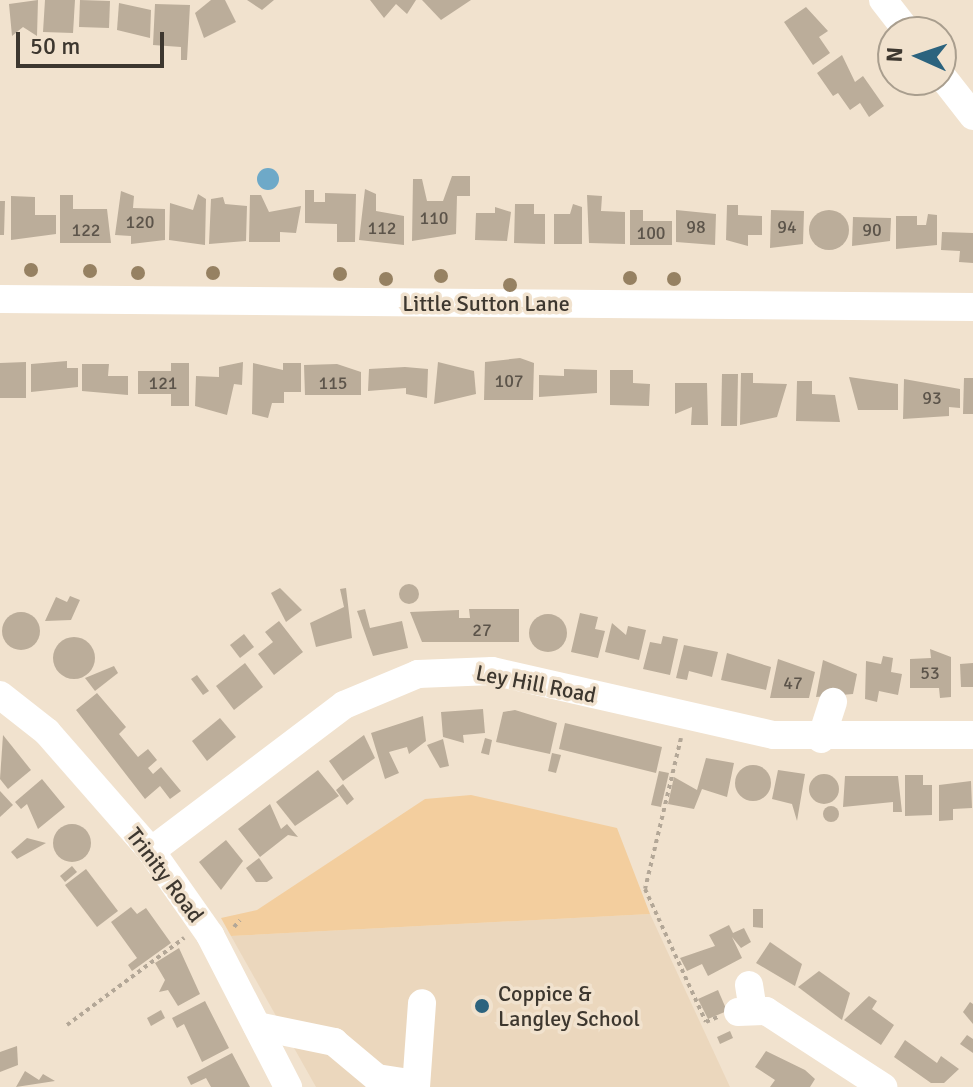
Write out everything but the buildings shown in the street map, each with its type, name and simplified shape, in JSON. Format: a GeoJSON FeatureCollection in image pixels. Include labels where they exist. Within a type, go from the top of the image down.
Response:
{"type":"FeatureCollection","features":[{"type":"Feature","properties":{"kind":"street"},"geometry":{"type":"LineString","coordinates":[[883,0],[896,16]]}},
{"type":"Feature","properties":{"kind":"street"},"geometry":{"type":"LineString","coordinates":[[957,96],[973,116]]}},
{"type":"Feature","properties":{"kind":"street","name":"Little Sutton Lane"},"geometry":{"type":"LineString","coordinates":[[0,299],[973,307]]}},
{"type":"Feature","properties":{"kind":"street","name":"Ley Hill Road"},"geometry":{"type":"LineString","coordinates":[[151,851],[344,705],[418,674],[492,671],[686,716],[821,739],[973,735]]}},
{"type":"Feature","properties":{"kind":"street","name":"Trinity Road"},"geometry":{"type":"LineString","coordinates":[[0,695],[47,732],[151,851],[202,925],[288,1087]]}},
{"type":"Feature","properties":{"kind":"street"},"geometry":{"type":"LineString","coordinates":[[821,739],[833,702]]}},
{"type":"Feature","properties":{"kind":"street"},"geometry":{"type":"LineString","coordinates":[[747,1002],[883,1087]]}},
{"type":"Feature","properties":{"kind":"street"},"geometry":{"type":"LineString","coordinates":[[257,1026],[334,1042],[377,1078],[416,1086],[422,1003]]}},
{"type":"Feature","properties":{"kind":"path"},"geometry":{"type":"LineString","coordinates":[[686,716],[645,889],[706,1022],[747,1002]]}},
{"type":"Feature","properties":{"kind":"path"},"geometry":{"type":"LineString","coordinates":[[67,1025],[202,925]]}},
{"type":"Feature","properties":{"kind":"shaded area"},"geometry":{"type":"Polygon","coordinates":[[[471,795],[617,828],[650,914],[231,936],[221,918],[257,910],[425,799],[471,795]]]}},
{"type":"Feature","properties":{"kind":"shaded area","name":"Coppice & Langley School"},"geometry":{"type":"Polygon","coordinates":[[[650,914],[730,1087],[316,1087],[231,936],[650,914]]]}},
{"type":"Feature","properties":{"kind":"water"},"geometry":{"type":"Polygon","coordinates":[[[268,168],[276,171],[279,179],[276,187],[268,190],[260,187],[257,179],[260,171],[268,168]]]}},
{"type":"Feature","properties":{"kind":"place","name":"Coppice & Langley School"},"geometry":{"type":"Point","coordinates":[482,1006]}}]}
